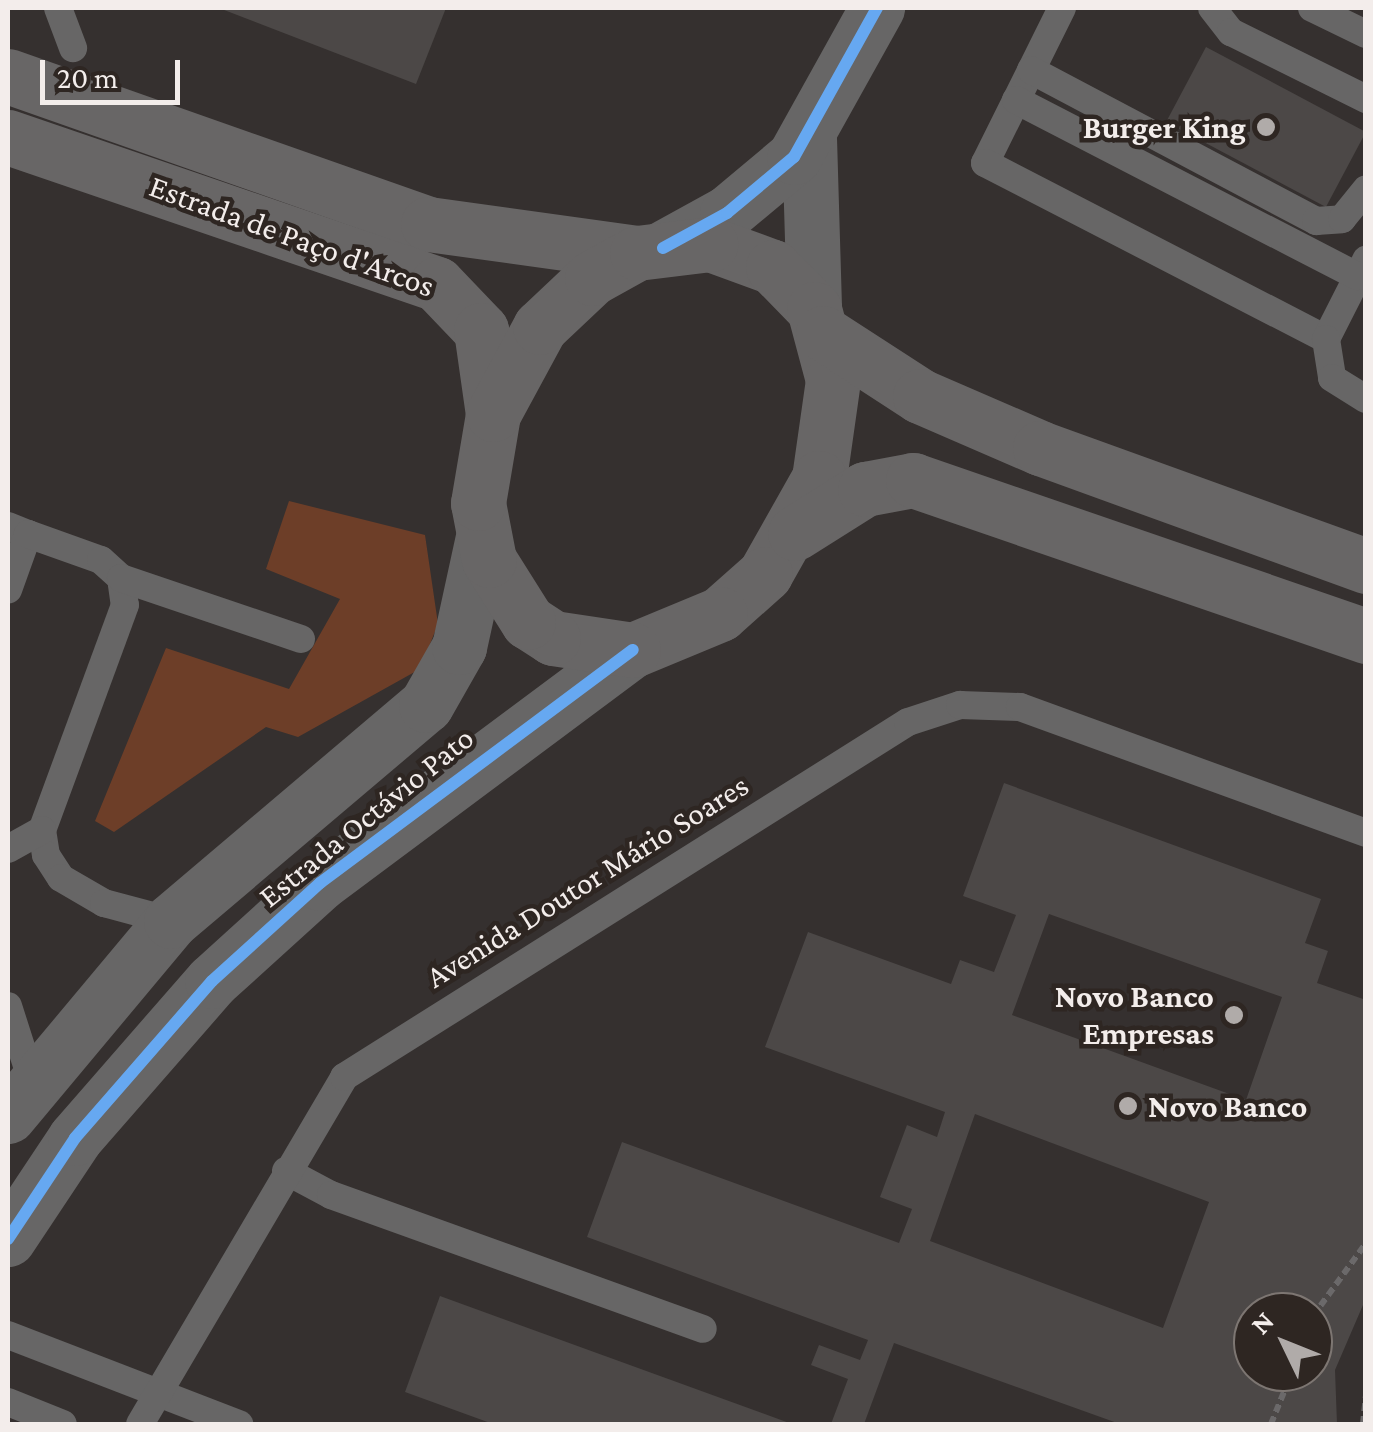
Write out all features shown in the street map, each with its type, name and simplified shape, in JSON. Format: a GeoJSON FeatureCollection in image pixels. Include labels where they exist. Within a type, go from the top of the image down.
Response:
{"type":"FeatureCollection","features":[{"type":"Feature","properties":{"kind":"main road","name":"Estrada de Paço d'Arcos"},"geometry":{"type":"LineString","coordinates":[[8,76],[428,224],[650,250],[742,252],[798,286],[818,321],[920,396],[1040,448],[1366,566]]}},
{"type":"Feature","properties":{"kind":"main road","name":"Estrada de Paço d'Arcos"},"geometry":{"type":"LineString","coordinates":[[8,138],[438,284],[481,330],[492,414]]}},
{"type":"Feature","properties":{"kind":"main road"},"geometry":{"type":"LineString","coordinates":[[650,250],[592,278],[540,327],[492,414],[480,458],[483,537],[504,592],[528,622],[582,648],[633,650],[720,614],[794,533],[866,489],[913,480],[1366,636]]}},
{"type":"Feature","properties":{"kind":"main road"},"geometry":{"type":"LineString","coordinates":[[794,533],[832,426],[818,321]]}},
{"type":"Feature","properties":{"kind":"street"},"geometry":{"type":"LineString","coordinates":[[650,250],[763,186],[809,138],[877,8]]}},
{"type":"Feature","properties":{"kind":"street"},"geometry":{"type":"LineString","coordinates":[[809,138],[818,321]]}},
{"type":"Feature","properties":{"kind":"street","name":"Estrada Octávio Pato"},"geometry":{"type":"LineString","coordinates":[[20,1098],[171,922],[426,706],[459,648],[483,537]]}},
{"type":"Feature","properties":{"kind":"street","name":"Estrada Octávio Pato"},"geometry":{"type":"LineString","coordinates":[[8,1239],[76,1138],[212,982],[320,883],[633,650]]}},
{"type":"Feature","properties":{"kind":"lane"},"geometry":{"type":"LineString","coordinates":[[58,8],[73,48]]}},
{"type":"Feature","properties":{"kind":"lane"},"geometry":{"type":"LineString","coordinates":[[1062,8],[985,164],[1326,339]]}},
{"type":"Feature","properties":{"kind":"lane"},"geometry":{"type":"LineString","coordinates":[[1212,8],[1231,32],[1366,99]]}},
{"type":"Feature","properties":{"kind":"lane"},"geometry":{"type":"LineString","coordinates":[[1312,8],[1366,34]]}},
{"type":"Feature","properties":{"kind":"lane"},"geometry":{"type":"LineString","coordinates":[[1031,70],[1316,220],[1342,220],[1366,189]]}},
{"type":"Feature","properties":{"kind":"lane"},"geometry":{"type":"LineString","coordinates":[[1016,100],[1361,268],[1326,339],[1332,378],[1366,399]]}},
{"type":"Feature","properties":{"kind":"lane"},"geometry":{"type":"LineString","coordinates":[[8,590],[18,530],[101,560],[121,578],[300,639]]}},
{"type":"Feature","properties":{"kind":"lane"},"geometry":{"type":"LineString","coordinates":[[8,849],[42,830],[125,605],[121,578]]}},
{"type":"Feature","properties":{"kind":"lane","name":"Avenida Doutor Mário Soares"},"geometry":{"type":"LineString","coordinates":[[140,1424],[332,1092],[359,1065],[929,712],[1020,706],[1366,833]]}},
{"type":"Feature","properties":{"kind":"lane"},"geometry":{"type":"LineString","coordinates":[[42,830],[61,878],[104,904],[171,922]]}},
{"type":"Feature","properties":{"kind":"lane"},"geometry":{"type":"LineString","coordinates":[[8,1006],[20,1098]]}},
{"type":"Feature","properties":{"kind":"lane"},"geometry":{"type":"LineString","coordinates":[[286,1171],[331,1195],[703,1329]]}},
{"type":"Feature","properties":{"kind":"lane"},"geometry":{"type":"LineString","coordinates":[[8,1335],[238,1424]]}},
{"type":"Feature","properties":{"kind":"lane"},"geometry":{"type":"LineString","coordinates":[[8,1402],[63,1424]]}},
{"type":"Feature","properties":{"kind":"path"},"geometry":{"type":"LineString","coordinates":[[1330,1292],[1366,1243]]}},
{"type":"Feature","properties":{"kind":"path"},"geometry":{"type":"LineString","coordinates":[[1271,1424],[1285,1392]]}},
{"type":"Feature","properties":{"kind":"path"},"geometry":{"type":"LineString","coordinates":[[1364,1424],[1366,1396]]}},
{"type":"Feature","properties":{"kind":"path"},"geometry":{"type":"LineString","coordinates":[[1278,1413],[1281,1424]]}},
{"type":"Feature","properties":{"kind":"shaded area"},"geometry":{"type":"Polygon","coordinates":[[[289,501],[425,535],[438,624],[420,669],[298,737],[266,727],[114,832],[95,821],[166,648],[289,689],[340,599],[266,569],[289,501]]]}},
{"type":"Feature","properties":{"kind":"building"},"geometry":{"type":"Polygon","coordinates":[[[219,8],[446,8],[416,84],[219,8]]]}},
{"type":"Feature","properties":{"kind":"building","name":"Burger King"},"geometry":{"type":"Polygon","coordinates":[[[1206,47],[1366,132],[1326,207],[1166,122],[1206,47]]]}},
{"type":"Feature","properties":{"kind":"building","name":"Novo Banco"},"geometry":{"type":"Polygon","coordinates":[[[1004,783],[1321,899],[1305,943],[1328,951],[1317,983],[1366,1000],[1366,1298],[1335,1370],[1337,1424],[1120,1424],[894,1343],[864,1424],[831,1424],[848,1379],[811,1365],[819,1345],[860,1360],[868,1340],[587,1237],[622,1142],[899,1243],[912,1209],[880,1197],[907,1125],[937,1137],[945,1112],[765,1047],[808,932],[951,984],[960,960],[994,972],[1016,915],[963,896],[1004,783]],[[1049,914],[1012,1015],[1246,1100],[1282,997],[1049,914]],[[975,1114],[930,1241],[1163,1328],[1209,1202],[975,1114]]]}},
{"type":"Feature","properties":{"kind":"building"},"geometry":{"type":"Polygon","coordinates":[[[440,1296],[792,1424],[493,1424],[405,1392],[440,1296]]]}},
{"type":"Feature","properties":{"kind":"cycle path"},"geometry":{"type":"LineString","coordinates":[[663,248],[727,213],[794,157],[877,8]]}},
{"type":"Feature","properties":{"kind":"cycle path"},"geometry":{"type":"LineString","coordinates":[[8,1239],[75,1138],[212,981],[320,883],[633,650]]}},
{"type":"Feature","properties":{"kind":"place","name":"Burger King"},"geometry":{"type":"Point","coordinates":[1266,127]}},
{"type":"Feature","properties":{"kind":"place","name":"Novo Banco Empresas"},"geometry":{"type":"Point","coordinates":[1234,1015]}},
{"type":"Feature","properties":{"kind":"place","name":"Novo Banco"},"geometry":{"type":"Point","coordinates":[1128,1106]}}]}
